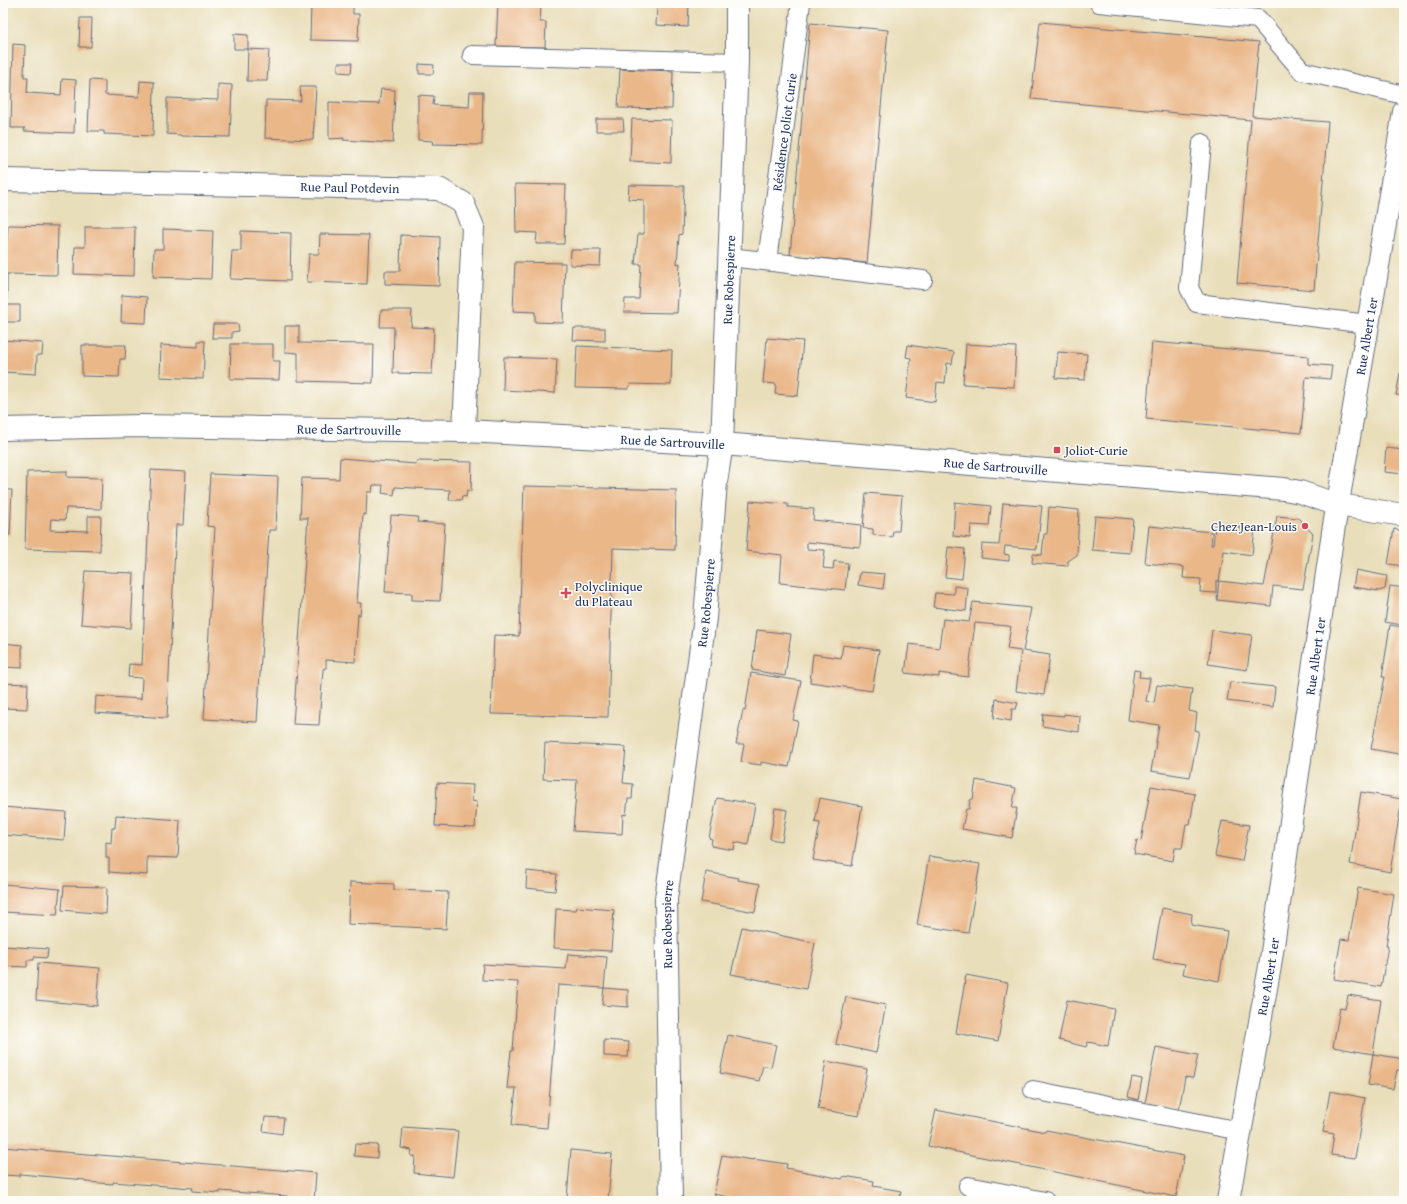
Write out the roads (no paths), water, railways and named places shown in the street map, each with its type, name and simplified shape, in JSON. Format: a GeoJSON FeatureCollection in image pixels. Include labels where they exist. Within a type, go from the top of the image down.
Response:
{"type":"FeatureCollection","features":[{"type":"Feature","properties":{"kind":"street","name":"Rue Robespierre"},"geometry":{"type":"LineString","coordinates":[[671,1201],[666,899],[705,618],[716,482],[722,444],[737,62],[737,3]]}},
{"type":"Feature","properties":{"kind":"street","name":"Rue Albert 1er"},"geometry":{"type":"LineString","coordinates":[[1228,1201],[1270,966],[1338,505],[1404,112]]}},
{"type":"Feature","properties":{"kind":"street","name":"Rue Paul Potdevin"},"geometry":{"type":"LineString","coordinates":[[3,180],[439,189],[463,203],[473,227],[464,431]]}},
{"type":"Feature","properties":{"kind":"street","name":"Rue de Sartrouville"},"geometry":{"type":"LineString","coordinates":[[3,429],[141,426],[464,431],[722,444],[1284,489],[1300,492],[1338,505],[1404,515]]}},
{"type":"Feature","properties":{"kind":"lane","name":"Résidence Joliot Curie"},"geometry":{"type":"LineString","coordinates":[[767,261],[801,3]]}},
{"type":"Feature","properties":{"kind":"lane"},"geometry":{"type":"LineString","coordinates":[[1099,3],[1258,19],[1302,72],[1404,95]]}},
{"type":"Feature","properties":{"kind":"lane"},"geometry":{"type":"LineString","coordinates":[[472,55],[737,62]]}},
{"type":"Feature","properties":{"kind":"lane"},"geometry":{"type":"LineString","coordinates":[[1202,143],[1189,288],[1197,303],[1368,324]]}},
{"type":"Feature","properties":{"kind":"lane"},"geometry":{"type":"LineString","coordinates":[[730,257],[923,280]]}},
{"type":"Feature","properties":{"kind":"lane"},"geometry":{"type":"LineString","coordinates":[[1033,1090],[1240,1131]]}},
{"type":"Feature","properties":{"kind":"lane"},"geometry":{"type":"LineString","coordinates":[[968,1186],[1045,1201]]}},
{"type":"Feature","properties":{"kind":"place","name":"Joliot-Curie"},"geometry":{"type":"Point","coordinates":[1057,450]}},
{"type":"Feature","properties":{"kind":"place","name":"Chez Jean-Louis"},"geometry":{"type":"Point","coordinates":[1305,526]}},
{"type":"Feature","properties":{"kind":"place","name":"Polyclinique du Plateau"},"geometry":{"type":"Point","coordinates":[566,593]}}]}
